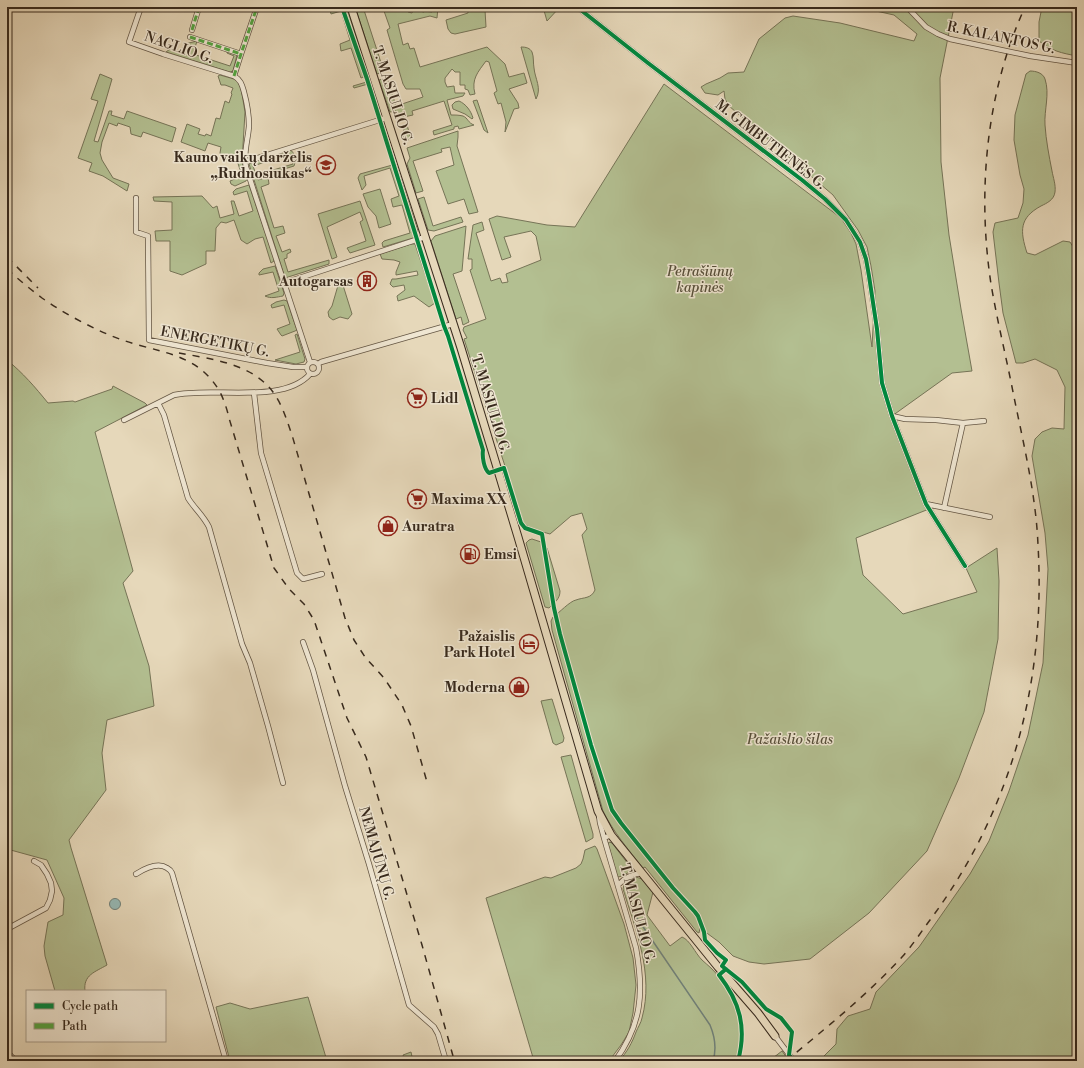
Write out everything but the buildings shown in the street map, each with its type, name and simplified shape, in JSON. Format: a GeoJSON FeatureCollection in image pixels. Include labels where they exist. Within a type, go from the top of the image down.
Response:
{"type":"FeatureCollection","features":[{"type":"Feature","properties":{"kind":"main road","name":"T. MASIULIO G."},"geometry":{"type":"LineString","coordinates":[[351,7],[453,324],[518,537],[598,811],[608,836],[642,873],[718,967],[758,1013],[775,1036]]}},
{"type":"Feature","properties":{"kind":"street","name":"NAGLIO G."},"geometry":{"type":"LineString","coordinates":[[141,7],[129,42],[234,76]]}},
{"type":"Feature","properties":{"kind":"street"},"geometry":{"type":"LineString","coordinates":[[192,30],[199,7]]}},
{"type":"Feature","properties":{"kind":"street"},"geometry":{"type":"LineString","coordinates":[[257,7],[234,76],[241,82],[249,115],[245,162],[310,362],[307,367],[307,371],[310,374]]}},
{"type":"Feature","properties":{"kind":"street","name":"M. GIMBUTIENĖS G."},"geometry":{"type":"LineString","coordinates":[[577,7],[802,180],[846,220],[860,242],[866,259],[877,328],[882,383],[892,416],[926,504],[965,566]]}},
{"type":"Feature","properties":{"kind":"street","name":"R. KALANTOS G."},"geometry":{"type":"LineString","coordinates":[[907,7],[926,27],[938,34],[950,38],[1030,56],[1077,63]]}},
{"type":"Feature","properties":{"kind":"street"},"geometry":{"type":"LineString","coordinates":[[190,37],[241,54]]}},
{"type":"Feature","properties":{"kind":"street"},"geometry":{"type":"LineString","coordinates":[[245,162],[386,118]]}},
{"type":"Feature","properties":{"kind":"street","name":"ENERGETIKŲ G."},"geometry":{"type":"LineString","coordinates":[[136,198],[136,232],[148,236],[149,340],[267,363],[293,367],[307,367]]}},
{"type":"Feature","properties":{"kind":"street"},"geometry":{"type":"LineString","coordinates":[[284,283],[425,237]]}},
{"type":"Feature","properties":{"kind":"street"},"geometry":{"type":"LineString","coordinates":[[310,362],[315,362],[318,364],[453,324]]}},
{"type":"Feature","properties":{"kind":"street"},"geometry":{"type":"LineString","coordinates":[[310,374],[314,375],[318,372],[320,368],[318,364]]}},
{"type":"Feature","properties":{"kind":"street"},"geometry":{"type":"LineString","coordinates":[[124,420],[174,395],[182,393],[254,393],[272,391],[296,385],[306,380],[310,374]]}},
{"type":"Feature","properties":{"kind":"street"},"geometry":{"type":"LineString","coordinates":[[254,393],[261,453],[297,573],[303,579],[322,574]]}},
{"type":"Feature","properties":{"kind":"street"},"geometry":{"type":"LineString","coordinates":[[158,403],[164,415],[188,498],[209,527],[242,644],[252,670],[283,784]]}},
{"type":"Feature","properties":{"kind":"street"},"geometry":{"type":"LineString","coordinates":[[892,416],[905,419],[936,420],[962,424],[984,421]]}},
{"type":"Feature","properties":{"kind":"street"},"geometry":{"type":"LineString","coordinates":[[944,508],[962,424]]}},
{"type":"Feature","properties":{"kind":"street"},"geometry":{"type":"LineString","coordinates":[[926,504],[990,517]]}},
{"type":"Feature","properties":{"kind":"street","name":"NEMAJŪNŲ G."},"geometry":{"type":"LineString","coordinates":[[303,642],[313,670],[345,786],[410,1005],[434,1027],[438,1034],[446,1061]]}},
{"type":"Feature","properties":{"kind":"street","name":"T. MASIULIO G."},"geometry":{"type":"LineString","coordinates":[[608,836],[618,885],[636,948],[639,965],[640,994],[635,1024],[623,1050],[615,1061]]}},
{"type":"Feature","properties":{"kind":"street"},"geometry":{"type":"LineString","coordinates":[[7,929],[46,908],[50,900],[52,891],[51,883],[41,865],[34,861]]}},
{"type":"Feature","properties":{"kind":"street"},"geometry":{"type":"LineString","coordinates":[[136,874],[144,869],[160,866],[167,868],[172,873],[226,1061]]}},
{"type":"Feature","properties":{"kind":"street"},"geometry":{"type":"LineString","coordinates":[[618,885],[628,876],[642,873]]}},
{"type":"Feature","properties":{"kind":"street","name":"T. MASIULIO G."},"geometry":{"type":"LineString","coordinates":[[775,1036],[794,1061]]}},
{"type":"Feature","properties":{"kind":"street"},"geometry":{"type":"LineString","coordinates":[[7,1052],[16,1061]]}},
{"type":"Feature","properties":{"kind":"green space"},"geometry":{"type":"Polygon","coordinates":[[[347,7],[368,75],[361,78],[351,48],[341,51],[340,44],[350,40],[341,11],[331,14],[330,10],[347,7]]]}},
{"type":"Feature","properties":{"kind":"green space"},"geometry":{"type":"Polygon","coordinates":[[[355,7],[363,7],[384,72],[377,74],[355,7]]]}},
{"type":"Feature","properties":{"kind":"green space"},"geometry":{"type":"Polygon","coordinates":[[[380,7],[409,7],[408,12],[412,13],[414,7],[419,7],[419,11],[432,12],[433,7],[438,7],[437,18],[430,16],[398,24],[403,45],[408,43],[410,49],[414,48],[420,67],[487,47],[505,64],[509,77],[524,73],[527,83],[509,89],[518,103],[519,108],[514,109],[505,132],[506,122],[501,103],[498,104],[494,93],[497,91],[489,62],[486,61],[478,72],[475,80],[475,94],[470,95],[468,90],[465,89],[465,85],[460,85],[460,72],[455,72],[452,69],[445,78],[447,87],[454,86],[455,93],[465,93],[463,96],[447,100],[451,115],[463,116],[474,125],[459,129],[458,126],[454,127],[454,129],[434,135],[433,131],[452,125],[444,101],[412,111],[413,115],[399,118],[396,111],[390,112],[379,80],[387,78],[396,106],[423,97],[420,89],[406,89],[403,84],[387,30],[390,28],[384,11],[381,10],[380,7]]]}},
{"type":"Feature","properties":{"kind":"green space"},"geometry":{"type":"Polygon","coordinates":[[[480,7],[498,7],[485,10],[486,27],[455,34],[451,33],[448,29],[446,20],[468,13],[468,11],[480,7]]]}},
{"type":"Feature","properties":{"kind":"green space"},"geometry":{"type":"Polygon","coordinates":[[[543,7],[560,7],[547,21],[543,7]]]}},
{"type":"Feature","properties":{"kind":"green space","name":"Pažaislio šilas"},"geometry":{"type":"Polygon","coordinates":[[[858,7],[954,7],[940,78],[941,162],[949,235],[972,371],[952,373],[892,416],[929,509],[856,538],[863,575],[903,614],[977,592],[966,568],[997,548],[999,581],[998,639],[984,712],[959,778],[927,851],[869,913],[810,959],[764,964],[749,962],[733,956],[719,942],[700,928],[699,933],[697,932],[645,867],[643,868],[612,827],[603,811],[552,630],[551,621],[553,617],[571,603],[591,595],[595,590],[582,535],[587,529],[582,513],[571,516],[550,534],[532,529],[523,522],[464,339],[467,338],[463,330],[464,327],[486,319],[470,270],[472,269],[472,259],[468,259],[473,225],[482,222],[484,230],[476,233],[491,281],[500,278],[502,283],[508,282],[506,274],[541,260],[536,236],[531,231],[504,237],[511,257],[502,260],[489,219],[497,216],[547,225],[575,227],[664,84],[841,218],[856,244],[872,347],[875,291],[867,247],[858,230],[833,195],[729,106],[725,99],[724,91],[718,95],[705,93],[701,87],[728,73],[744,72],[759,39],[785,18],[793,16],[840,23],[914,41],[917,34],[894,15],[858,7]]]}},
{"type":"Feature","properties":{"kind":"green space"},"geometry":{"type":"Polygon","coordinates":[[[1042,7],[1077,7],[1077,56],[1057,51],[1039,41],[1039,22],[1042,7]]]}},
{"type":"Feature","properties":{"kind":"green space"},"geometry":{"type":"Polygon","coordinates":[[[197,41],[193,54],[230,66],[234,56],[227,53],[227,51],[237,55],[233,71],[230,72],[166,52],[170,49],[181,51],[185,44],[197,41]]]}},
{"type":"Feature","properties":{"kind":"green space"},"geometry":{"type":"Polygon","coordinates":[[[521,47],[529,49],[533,54],[538,87],[538,95],[536,99],[521,47]]]}},
{"type":"Feature","properties":{"kind":"green space"},"geometry":{"type":"Polygon","coordinates":[[[1030,71],[1043,75],[1045,79],[1047,96],[1045,131],[1055,189],[1052,199],[1034,211],[1025,220],[1023,226],[1023,238],[1027,253],[1035,255],[1063,241],[1070,242],[1077,253],[1077,1061],[809,1061],[816,1058],[820,1060],[836,1044],[837,1029],[848,1016],[870,1009],[876,992],[919,947],[970,874],[989,841],[1009,791],[1028,735],[1043,663],[1048,569],[1045,533],[1032,456],[1035,439],[1042,432],[1052,428],[1064,429],[1065,387],[1057,370],[1035,359],[1023,363],[1016,363],[1003,313],[993,232],[995,223],[1018,218],[1023,203],[1024,189],[1014,140],[1015,115],[1026,74],[1030,71]]]}},
{"type":"Feature","properties":{"kind":"green space"},"geometry":{"type":"Polygon","coordinates":[[[100,74],[112,79],[94,141],[98,142],[109,111],[112,111],[111,115],[124,119],[127,111],[176,128],[172,142],[143,132],[141,137],[131,134],[130,127],[118,123],[117,126],[109,123],[102,142],[100,153],[102,160],[113,178],[129,184],[127,191],[103,176],[89,171],[92,163],[78,158],[98,101],[91,99],[100,74]]]}},
{"type":"Feature","properties":{"kind":"green space"},"geometry":{"type":"Polygon","coordinates":[[[220,75],[234,79],[238,82],[241,88],[245,112],[242,162],[247,179],[246,181],[235,186],[231,184],[230,181],[242,176],[236,157],[223,160],[220,153],[221,147],[208,143],[205,151],[181,142],[187,124],[200,129],[198,134],[205,136],[206,134],[211,136],[216,118],[220,119],[225,101],[229,103],[233,88],[221,85],[218,76],[220,75]]]}},
{"type":"Feature","properties":{"kind":"green space"},"geometry":{"type":"Polygon","coordinates":[[[370,81],[379,111],[376,112],[368,84],[354,88],[353,86],[370,81]]]}},
{"type":"Feature","properties":{"kind":"green space"},"geometry":{"type":"Polygon","coordinates":[[[477,100],[488,133],[484,130],[473,101],[477,100]]]}},
{"type":"Feature","properties":{"kind":"green space"},"geometry":{"type":"Polygon","coordinates":[[[459,101],[468,108],[472,115],[472,119],[453,109],[452,105],[459,101]]]}},
{"type":"Feature","properties":{"kind":"green space"},"geometry":{"type":"Polygon","coordinates":[[[407,125],[411,139],[405,141],[403,126],[407,125]]]}},
{"type":"Feature","properties":{"kind":"green space"},"geometry":{"type":"Polygon","coordinates":[[[458,131],[457,146],[478,212],[469,214],[464,199],[448,204],[436,171],[454,165],[450,147],[441,149],[442,152],[413,161],[423,191],[416,193],[407,164],[410,158],[407,148],[458,131]]]}},
{"type":"Feature","properties":{"kind":"green space"},"geometry":{"type":"Polygon","coordinates":[[[290,150],[295,157],[294,166],[271,173],[270,171],[293,164],[290,154],[253,166],[258,180],[268,177],[269,184],[261,187],[274,228],[283,226],[285,233],[276,236],[282,252],[290,249],[291,252],[287,254],[287,258],[284,259],[288,272],[329,260],[329,264],[285,278],[249,164],[290,150]]]}},
{"type":"Feature","properties":{"kind":"green space"},"geometry":{"type":"Polygon","coordinates":[[[396,164],[418,231],[417,235],[413,238],[383,247],[382,243],[384,241],[410,233],[402,205],[393,207],[391,199],[399,196],[390,168],[364,176],[366,185],[362,190],[358,178],[360,174],[396,164]]]}},
{"type":"Feature","properties":{"kind":"green space"},"geometry":{"type":"Polygon","coordinates":[[[249,185],[274,261],[271,263],[263,237],[255,239],[247,244],[241,240],[234,220],[226,223],[221,222],[216,228],[215,251],[206,251],[206,264],[182,275],[170,271],[170,241],[156,241],[155,231],[172,230],[172,202],[154,201],[153,197],[202,196],[213,208],[217,206],[220,218],[234,214],[231,201],[234,201],[239,216],[253,211],[247,191],[234,195],[233,192],[236,189],[249,185]]]}},
{"type":"Feature","properties":{"kind":"green space"},"geometry":{"type":"Polygon","coordinates":[[[380,189],[391,224],[379,228],[376,216],[368,207],[363,194],[380,189]]]}},
{"type":"Feature","properties":{"kind":"green space"},"geometry":{"type":"Polygon","coordinates":[[[424,197],[433,226],[461,217],[463,222],[434,231],[428,230],[418,199],[424,197]]]}},
{"type":"Feature","properties":{"kind":"green space"},"geometry":{"type":"Polygon","coordinates":[[[360,201],[375,245],[350,253],[347,248],[366,241],[360,222],[363,220],[360,212],[327,227],[337,257],[332,259],[318,214],[360,201]]]}},
{"type":"Feature","properties":{"kind":"green space"},"geometry":{"type":"Polygon","coordinates":[[[466,226],[462,271],[453,274],[469,322],[463,325],[461,317],[456,319],[431,241],[435,236],[466,226]]]}},
{"type":"Feature","properties":{"kind":"green space"},"geometry":{"type":"Polygon","coordinates":[[[415,244],[435,303],[429,307],[414,296],[398,301],[397,296],[405,290],[404,285],[393,287],[390,284],[392,279],[418,275],[417,271],[396,275],[400,262],[382,259],[380,254],[415,244]]]}},
{"type":"Feature","properties":{"kind":"green space"},"geometry":{"type":"Polygon","coordinates":[[[275,266],[284,293],[283,296],[274,298],[265,296],[279,291],[273,272],[259,275],[259,273],[263,269],[275,266]]]}},
{"type":"Feature","properties":{"kind":"green space"},"geometry":{"type":"Polygon","coordinates":[[[339,282],[342,282],[352,314],[348,319],[340,317],[333,320],[329,317],[328,312],[332,306],[339,282]]]}},
{"type":"Feature","properties":{"kind":"green space"},"geometry":{"type":"Polygon","coordinates":[[[284,300],[287,301],[297,330],[282,336],[277,329],[290,324],[284,305],[272,308],[271,305],[284,300]]]}},
{"type":"Feature","properties":{"kind":"green space"},"geometry":{"type":"Polygon","coordinates":[[[297,334],[305,359],[304,362],[296,364],[275,360],[300,352],[295,335],[297,334]]]}},
{"type":"Feature","properties":{"kind":"green space"},"geometry":{"type":"Polygon","coordinates":[[[7,360],[29,380],[48,403],[75,402],[112,389],[113,386],[147,405],[95,432],[133,571],[123,583],[149,666],[154,706],[107,720],[102,753],[106,790],[69,840],[107,965],[94,972],[88,978],[86,981],[85,990],[55,990],[45,956],[44,946],[48,922],[63,915],[64,898],[47,860],[7,849],[7,360]]]}},
{"type":"Feature","properties":{"kind":"green space"},"geometry":{"type":"Polygon","coordinates":[[[532,539],[541,542],[547,548],[560,591],[558,598],[549,608],[545,607],[526,543],[532,539]]]}},
{"type":"Feature","properties":{"kind":"green space"},"geometry":{"type":"Polygon","coordinates":[[[552,699],[564,738],[563,742],[556,745],[553,743],[541,701],[552,699]]]}},
{"type":"Feature","properties":{"kind":"green space"},"geometry":{"type":"Polygon","coordinates":[[[571,755],[593,834],[593,838],[586,842],[561,757],[571,755]]]}},
{"type":"Feature","properties":{"kind":"green space"},"geometry":{"type":"Polygon","coordinates":[[[609,842],[612,843],[632,871],[620,877],[617,876],[608,844],[609,842]]]}},
{"type":"Feature","properties":{"kind":"green space"},"geometry":{"type":"Polygon","coordinates":[[[595,846],[624,924],[633,958],[636,985],[629,1032],[609,1061],[534,1061],[486,898],[545,877],[551,878],[576,868],[581,864],[585,850],[595,846]]]}},
{"type":"Feature","properties":{"kind":"green space"},"geometry":{"type":"Polygon","coordinates":[[[636,877],[642,879],[653,892],[647,915],[670,946],[682,937],[685,939],[728,989],[737,1011],[739,1022],[740,1035],[737,1061],[619,1061],[633,1040],[642,1018],[645,1002],[646,985],[642,953],[623,889],[627,880],[636,877]]]}},
{"type":"Feature","properties":{"kind":"green space"},"geometry":{"type":"Polygon","coordinates":[[[308,997],[327,1061],[230,1061],[216,1007],[230,1003],[250,1009],[308,997]]]}},
{"type":"Feature","properties":{"kind":"green space"},"geometry":{"type":"Polygon","coordinates":[[[782,1051],[787,1058],[783,1061],[769,1061],[782,1051]]]}},
{"type":"Feature","properties":{"kind":"green space"},"geometry":{"type":"Polygon","coordinates":[[[411,1052],[413,1061],[405,1061],[403,1055],[411,1052]]]}},
{"type":"Feature","properties":{"kind":"water"},"geometry":{"type":"Polygon","coordinates":[[[113,899],[117,899],[119,900],[119,908],[113,909],[110,906],[110,902],[113,899]]]}},
{"type":"Feature","properties":{"kind":"waterway"},"geometry":{"type":"LineString","coordinates":[[635,915],[710,1025],[715,1043],[713,1061]]}},
{"type":"Feature","properties":{"kind":"railway"},"geometry":{"type":"LineString","coordinates":[[786,1061],[831,1024],[889,971],[913,944],[959,878],[983,834],[1002,789],[1018,742],[1029,694],[1036,646],[1039,596],[1037,526],[1028,468],[991,284],[985,214],[985,178],[993,108],[1001,73],[1025,7]]}},
{"type":"Feature","properties":{"kind":"railway"},"geometry":{"type":"LineString","coordinates":[[7,257],[38,288]]}},
{"type":"Feature","properties":{"kind":"railway"},"geometry":{"type":"LineString","coordinates":[[7,269],[42,298],[84,323],[118,338],[174,355],[195,365],[204,372],[220,392],[274,568],[289,589],[304,604],[314,620],[347,718],[366,757],[422,945],[453,1056]]}},
{"type":"Feature","properties":{"kind":"railway"},"geometry":{"type":"LineString","coordinates":[[179,353],[219,361],[245,370],[256,376],[266,385],[278,400],[285,414],[292,435],[345,618],[354,640],[365,657],[384,678],[402,705],[411,726],[427,782]]}},
{"type":"Feature","properties":{"kind":"marked path"},"geometry":{"type":"LineString","coordinates":[[192,30],[199,7]]}},
{"type":"Feature","properties":{"kind":"marked path"},"geometry":{"type":"LineString","coordinates":[[234,76],[257,7]]}},
{"type":"Feature","properties":{"kind":"marked path"},"geometry":{"type":"LineString","coordinates":[[190,37],[241,54]]}},
{"type":"Feature","properties":{"kind":"cycle path"},"geometry":{"type":"LineString","coordinates":[[342,7],[367,79],[448,336],[483,450],[485,466],[489,473],[504,468],[521,523],[525,528],[542,534],[554,608],[560,634],[591,745],[612,810],[673,888],[698,916],[704,932],[705,940],[726,960],[722,966],[742,982],[766,1009],[781,1018],[792,1032],[789,1055],[794,1061]]}},
{"type":"Feature","properties":{"kind":"cycle path"},"geometry":{"type":"LineString","coordinates":[[577,7],[802,180],[825,199],[846,220],[860,242],[866,259],[877,329],[882,383],[892,416],[926,504],[965,566]]}},
{"type":"Feature","properties":{"kind":"cycle path"},"geometry":{"type":"LineString","coordinates":[[726,969],[719,975],[732,995],[740,1016],[742,1037],[738,1061]]}},
{"type":"Feature","properties":{"kind":"place","name":"Kauno vaikų darželis „Rudnosiukas“"},"geometry":{"type":"Point","coordinates":[326,165]}},
{"type":"Feature","properties":{"kind":"place","name":"Autogarsas"},"geometry":{"type":"Point","coordinates":[367,281]}},
{"type":"Feature","properties":{"kind":"place","name":"Lidl"},"geometry":{"type":"Point","coordinates":[417,398]}},
{"type":"Feature","properties":{"kind":"place","name":"Maxima XX"},"geometry":{"type":"Point","coordinates":[417,499]}},
{"type":"Feature","properties":{"kind":"place","name":"Auratra"},"geometry":{"type":"Point","coordinates":[388,526]}},
{"type":"Feature","properties":{"kind":"place","name":"Emsi"},"geometry":{"type":"Point","coordinates":[470,554]}},
{"type":"Feature","properties":{"kind":"place","name":"Pažaislis Park Hotel"},"geometry":{"type":"Point","coordinates":[529,644]}},
{"type":"Feature","properties":{"kind":"place","name":"Moderna"},"geometry":{"type":"Point","coordinates":[519,687]}},
{"type":"Feature","properties":{"kind":"park label","name":"Petrašiūnų kapinės"},"geometry":{"type":"Point","coordinates":[700,280]}}]}
